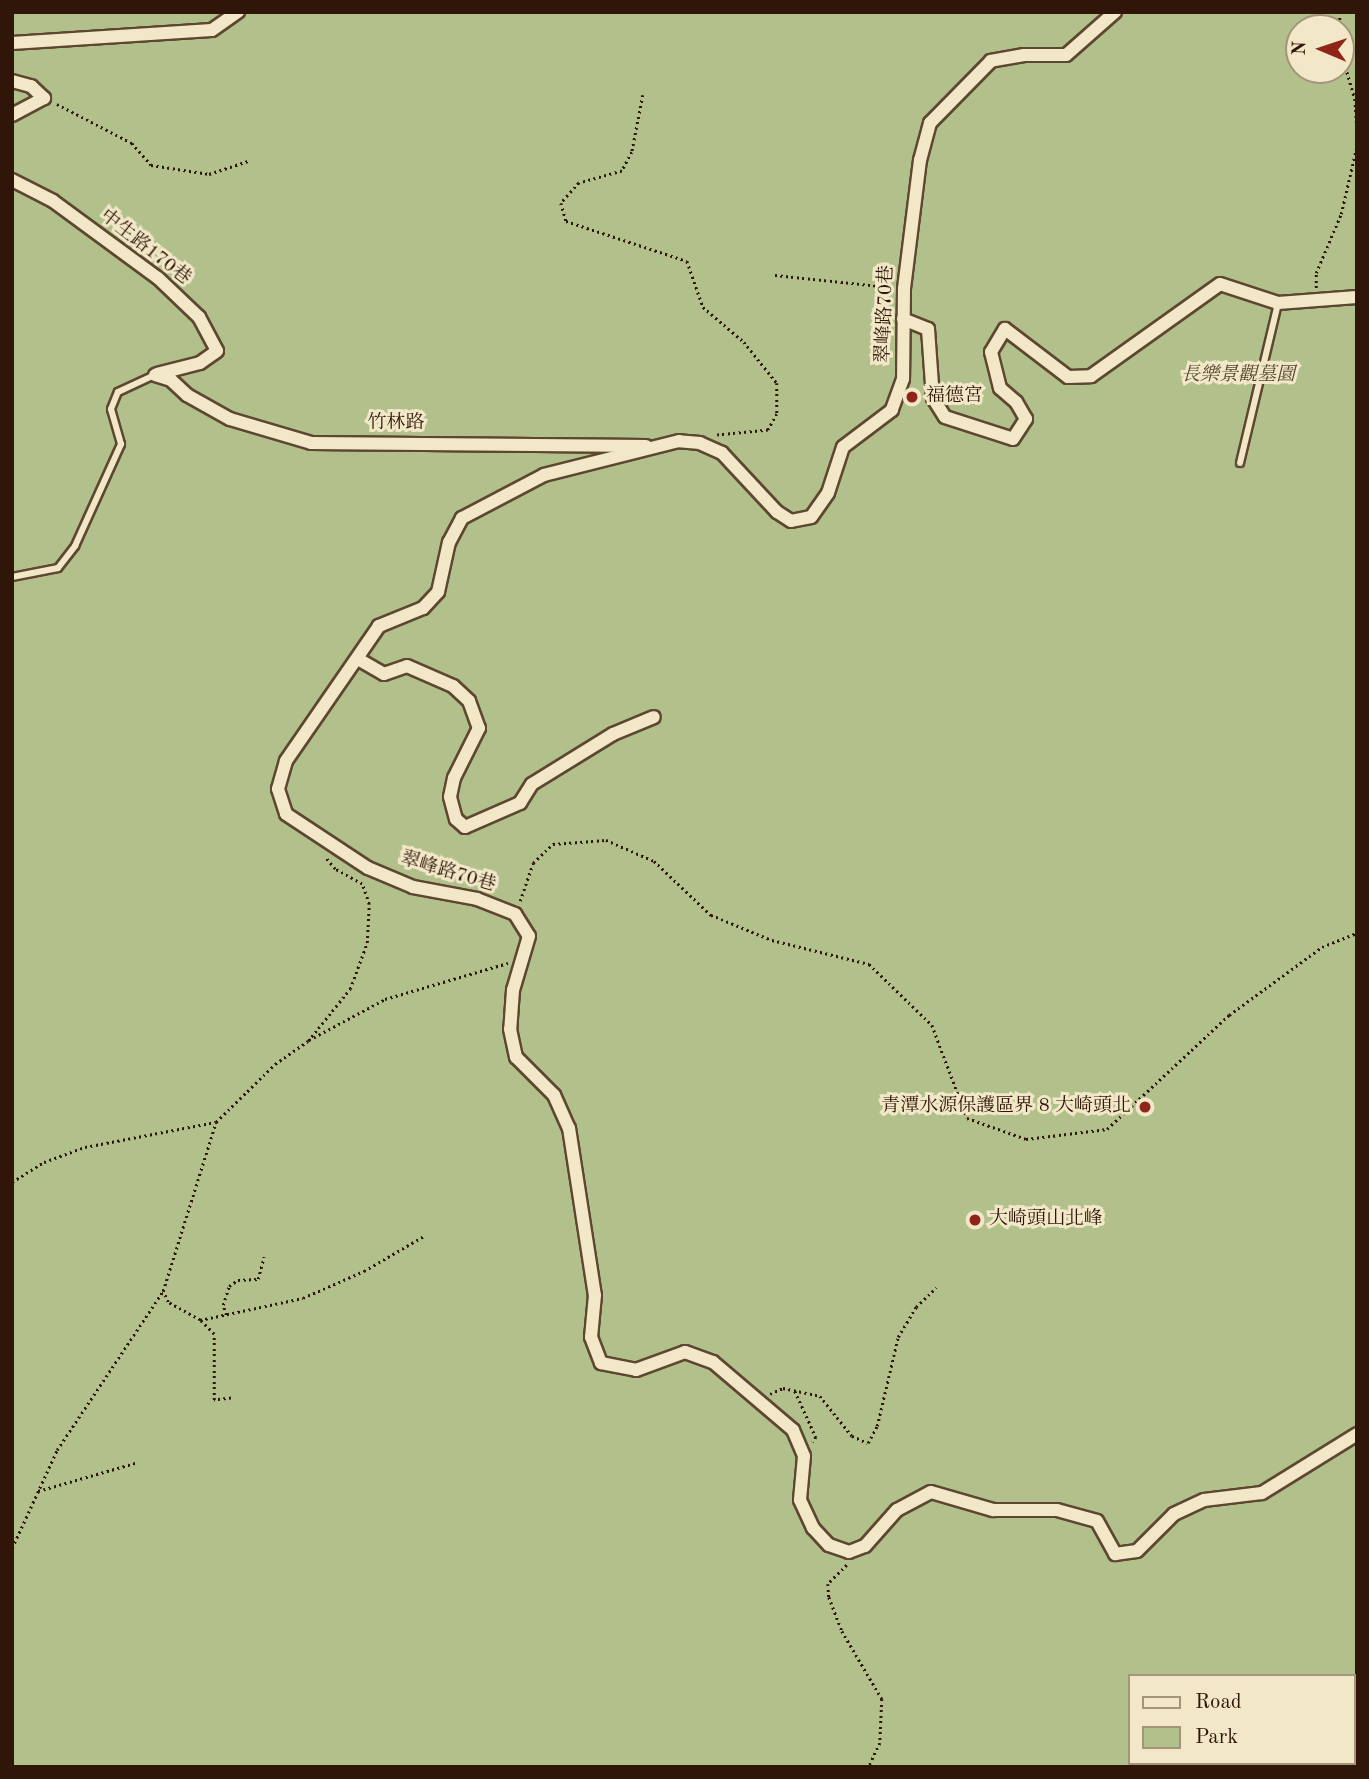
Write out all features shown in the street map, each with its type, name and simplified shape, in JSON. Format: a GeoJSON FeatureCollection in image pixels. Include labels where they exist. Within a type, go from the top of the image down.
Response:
{"type":"FeatureCollection","features":[{"type":"Feature","properties":{"kind":"street"},"geometry":{"type":"LineString","coordinates":[[12,43],[212,30],[238,12]]}},
{"type":"Feature","properties":{"kind":"street","name":"翠峰路70巷"},"geometry":{"type":"LineString","coordinates":[[849,1552],[829,1545],[813,1528],[800,1500],[804,1456],[793,1430],[713,1362],[685,1352],[636,1370],[601,1363],[591,1337],[595,1295],[569,1128],[554,1095],[516,1057],[510,1028],[521,959],[530,936],[515,914],[477,899],[413,887],[368,868],[286,814],[278,789],[286,761],[350,664],[358,659],[379,626],[423,608],[438,592],[449,542],[462,518],[544,475],[679,441],[722,453],[777,512],[791,520],[811,517],[828,493],[843,447],[892,410],[903,379],[904,289],[920,160],[930,123],[991,61],[1024,55],[1066,55],[1115,12]]}},
{"type":"Feature","properties":{"kind":"street"},"geometry":{"type":"LineString","coordinates":[[12,81],[31,86],[44,98],[12,115]]}},
{"type":"Feature","properties":{"kind":"street","name":"中生路170巷"},"geometry":{"type":"LineString","coordinates":[[12,180],[53,201],[158,278],[199,317],[216,351],[200,363],[155,375]]}},
{"type":"Feature","properties":{"kind":"street"},"geometry":{"type":"LineString","coordinates":[[903,319],[928,329],[933,398],[945,417],[1013,439],[1026,419],[1016,402],[1000,387],[991,352],[1005,329],[1068,377],[1091,376],[1220,284],[1278,303],[1357,297]]}},
{"type":"Feature","properties":{"kind":"street","name":"竹林路"},"geometry":{"type":"LineString","coordinates":[[155,375],[171,380],[187,395],[230,419],[311,443],[614,443],[653,447]]}},
{"type":"Feature","properties":{"kind":"street"},"geometry":{"type":"LineString","coordinates":[[358,659],[384,674],[407,666],[453,685],[469,701],[479,728],[454,778],[450,797],[456,818],[466,827],[520,803],[533,784],[613,734],[654,717]]}},
{"type":"Feature","properties":{"kind":"street"},"geometry":{"type":"LineString","coordinates":[[849,1552],[865,1546],[897,1510],[932,1492],[993,1510],[1070,1513],[1097,1521],[1115,1554],[1137,1551],[1174,1514],[1204,1500],[1262,1493],[1357,1434]]}},
{"type":"Feature","properties":{"kind":"lane"},"geometry":{"type":"LineString","coordinates":[[1240,463],[1278,303]]}},
{"type":"Feature","properties":{"kind":"lane"},"geometry":{"type":"LineString","coordinates":[[12,577],[58,568],[75,545],[121,444],[111,409],[118,392],[155,375]]}},
{"type":"Feature","properties":{"kind":"path"},"geometry":{"type":"LineString","coordinates":[[1351,84],[1355,99],[1357,128]]}},
{"type":"Feature","properties":{"kind":"path"},"geometry":{"type":"LineString","coordinates":[[643,95],[632,152],[622,171],[579,183],[561,202],[566,221],[687,261],[703,307],[744,342],[777,383],[777,414],[768,430],[715,435]]}},
{"type":"Feature","properties":{"kind":"path"},"geometry":{"type":"LineString","coordinates":[[44,98],[132,143],[151,164],[209,174],[248,161]]}},
{"type":"Feature","properties":{"kind":"path"},"geometry":{"type":"LineString","coordinates":[[1317,298],[1316,273],[1342,214],[1357,145]]}},
{"type":"Feature","properties":{"kind":"path"},"geometry":{"type":"LineString","coordinates":[[775,275],[904,289]]}},
{"type":"Feature","properties":{"kind":"path"},"geometry":{"type":"LineString","coordinates":[[308,1041],[350,989],[367,943],[369,904],[362,884],[335,869],[324,856],[322,837]]}},
{"type":"Feature","properties":{"kind":"path"},"geometry":{"type":"LineString","coordinates":[[515,914],[533,863],[554,844],[606,840],[654,861],[711,915],[772,940],[869,964],[932,1025],[967,1118],[1026,1139],[1107,1129],[1229,1015],[1322,947],[1357,933]]}},
{"type":"Feature","properties":{"kind":"path"},"geometry":{"type":"LineString","coordinates":[[12,1548],[57,1450],[163,1292],[216,1122],[275,1064],[308,1041],[385,999],[521,959]]}},
{"type":"Feature","properties":{"kind":"path"},"geometry":{"type":"LineString","coordinates":[[12,1182],[44,1162],[85,1147],[216,1122]]}},
{"type":"Feature","properties":{"kind":"path"},"geometry":{"type":"LineString","coordinates":[[200,1320],[303,1298],[424,1236]]}},
{"type":"Feature","properties":{"kind":"path"},"geometry":{"type":"LineString","coordinates":[[226,1315],[223,1305],[229,1286],[238,1280],[258,1279],[264,1257]]}},
{"type":"Feature","properties":{"kind":"path"},"geometry":{"type":"LineString","coordinates":[[758,1400],[783,1388],[820,1396],[852,1436],[868,1443],[877,1426],[898,1337],[916,1307],[936,1288]]}},
{"type":"Feature","properties":{"kind":"path"},"geometry":{"type":"LineString","coordinates":[[163,1292],[168,1301],[200,1320],[214,1334],[214,1400],[230,1398]]}},
{"type":"Feature","properties":{"kind":"path"},"geometry":{"type":"LineString","coordinates":[[38,1490],[135,1463]]}},
{"type":"Feature","properties":{"kind":"path"},"geometry":{"type":"LineString","coordinates":[[849,1552],[846,1571],[828,1584],[829,1597],[842,1631],[882,1699],[880,1743],[869,1767]]}},
{"type":"Feature","properties":{"kind":"green space","name":"長樂景觀墓園"},"geometry":{"type":"Polygon","coordinates":[[[12,12],[1357,12],[1357,1767],[12,1767],[12,12]]]}},
{"type":"Feature","properties":{"kind":"place","name":"福德宮"},"geometry":{"type":"Point","coordinates":[912,397]}},
{"type":"Feature","properties":{"kind":"place","name":"青潭水源保護區界 8 大崎頭北"},"geometry":{"type":"Point","coordinates":[1145,1107]}},
{"type":"Feature","properties":{"kind":"place","name":"大崎頭山北峰"},"geometry":{"type":"Point","coordinates":[975,1220]}}]}
